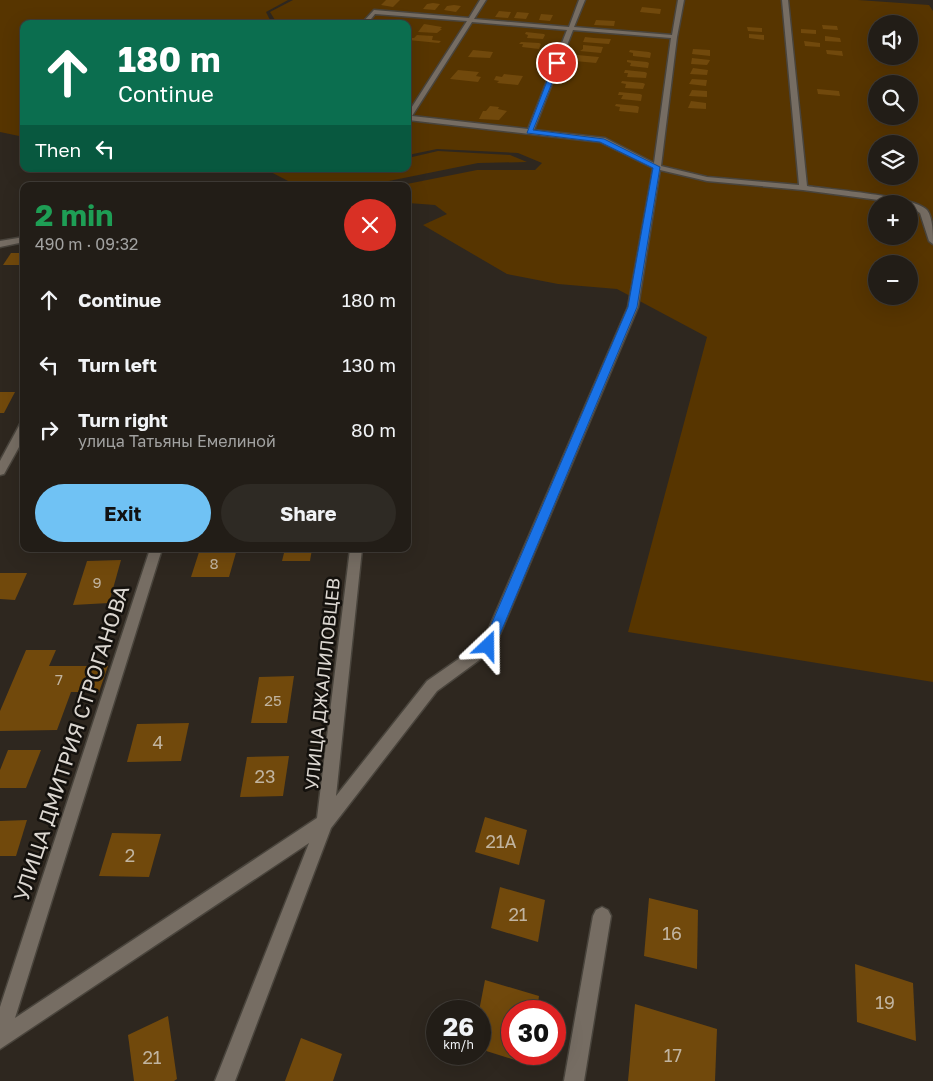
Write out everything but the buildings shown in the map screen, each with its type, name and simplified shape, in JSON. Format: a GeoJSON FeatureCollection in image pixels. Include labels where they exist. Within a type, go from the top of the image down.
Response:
{"type":"FeatureCollection","features":[{"type":"Feature","properties":{"kind":"street"},"geometry":{"type":"LineString","coordinates":[[411,113],[484,0]]}},
{"type":"Feature","properties":{"kind":"street"},"geometry":{"type":"LineString","coordinates":[[530,132],[582,0]]}},
{"type":"Feature","properties":{"kind":"street"},"geometry":{"type":"LineString","coordinates":[[225,1081],[325,823],[432,686],[488,646],[633,307],[657,167],[674,37],[681,0]]}},
{"type":"Feature","properties":{"kind":"street"},"geometry":{"type":"LineString","coordinates":[[785,0],[803,188]]}},
{"type":"Feature","properties":{"kind":"street"},"geometry":{"type":"LineString","coordinates":[[367,20],[374,12],[674,37]]}},
{"type":"Feature","properties":{"kind":"street"},"geometry":{"type":"LineString","coordinates":[[411,118],[602,140],[657,167],[707,179],[803,188],[909,203],[924,212],[933,241]]}},
{"type":"Feature","properties":{"kind":"street"},"geometry":{"type":"LineString","coordinates":[[0,244],[20,240]]}},
{"type":"Feature","properties":{"kind":"street"},"geometry":{"type":"LineString","coordinates":[[0,471],[20,434]]}},
{"type":"Feature","properties":{"kind":"street","name":"УЛИЦА ДМИТРИЯ СТРОГАНОВА"},"geometry":{"type":"LineString","coordinates":[[0,1037],[155,552]]}},
{"type":"Feature","properties":{"kind":"street","name":"УЛИЦА ДЖАЛИЛОВЦЕВ"},"geometry":{"type":"LineString","coordinates":[[325,823],[356,552]]}},
{"type":"Feature","properties":{"kind":"street"},"geometry":{"type":"LineString","coordinates":[[0,1037],[325,823]]}},
{"type":"Feature","properties":{"kind":"street"},"geometry":{"type":"LineString","coordinates":[[574,1081],[602,916]]}},
{"type":"Feature","properties":{"kind":"shaded area"},"geometry":{"type":"Polygon","coordinates":[[[0,0],[288,0],[266,12],[270,20],[20,20],[20,136],[0,132],[0,0]]]}},
{"type":"Feature","properties":{"kind":"shaded area"},"geometry":{"type":"Polygon","coordinates":[[[293,0],[858,0],[929,5],[933,11],[933,682],[628,632],[707,337],[617,289],[558,284],[507,274],[423,225],[447,214],[435,205],[411,203],[411,183],[477,170],[535,170],[542,163],[518,153],[437,149],[411,154],[411,20],[275,20],[270,12],[293,0]]]}},
{"type":"Feature","properties":{"kind":"shaded area"},"geometry":{"type":"Polygon","coordinates":[[[438,151],[510,155],[527,162],[478,163],[384,182],[290,182],[271,172],[411,172],[411,157],[438,151]]]}},
{"type":"Feature","properties":{"kind":"route"},"geometry":{"type":"LineString","coordinates":[[488,646],[633,307],[657,167],[602,140],[530,132],[557,63]]}}]}
